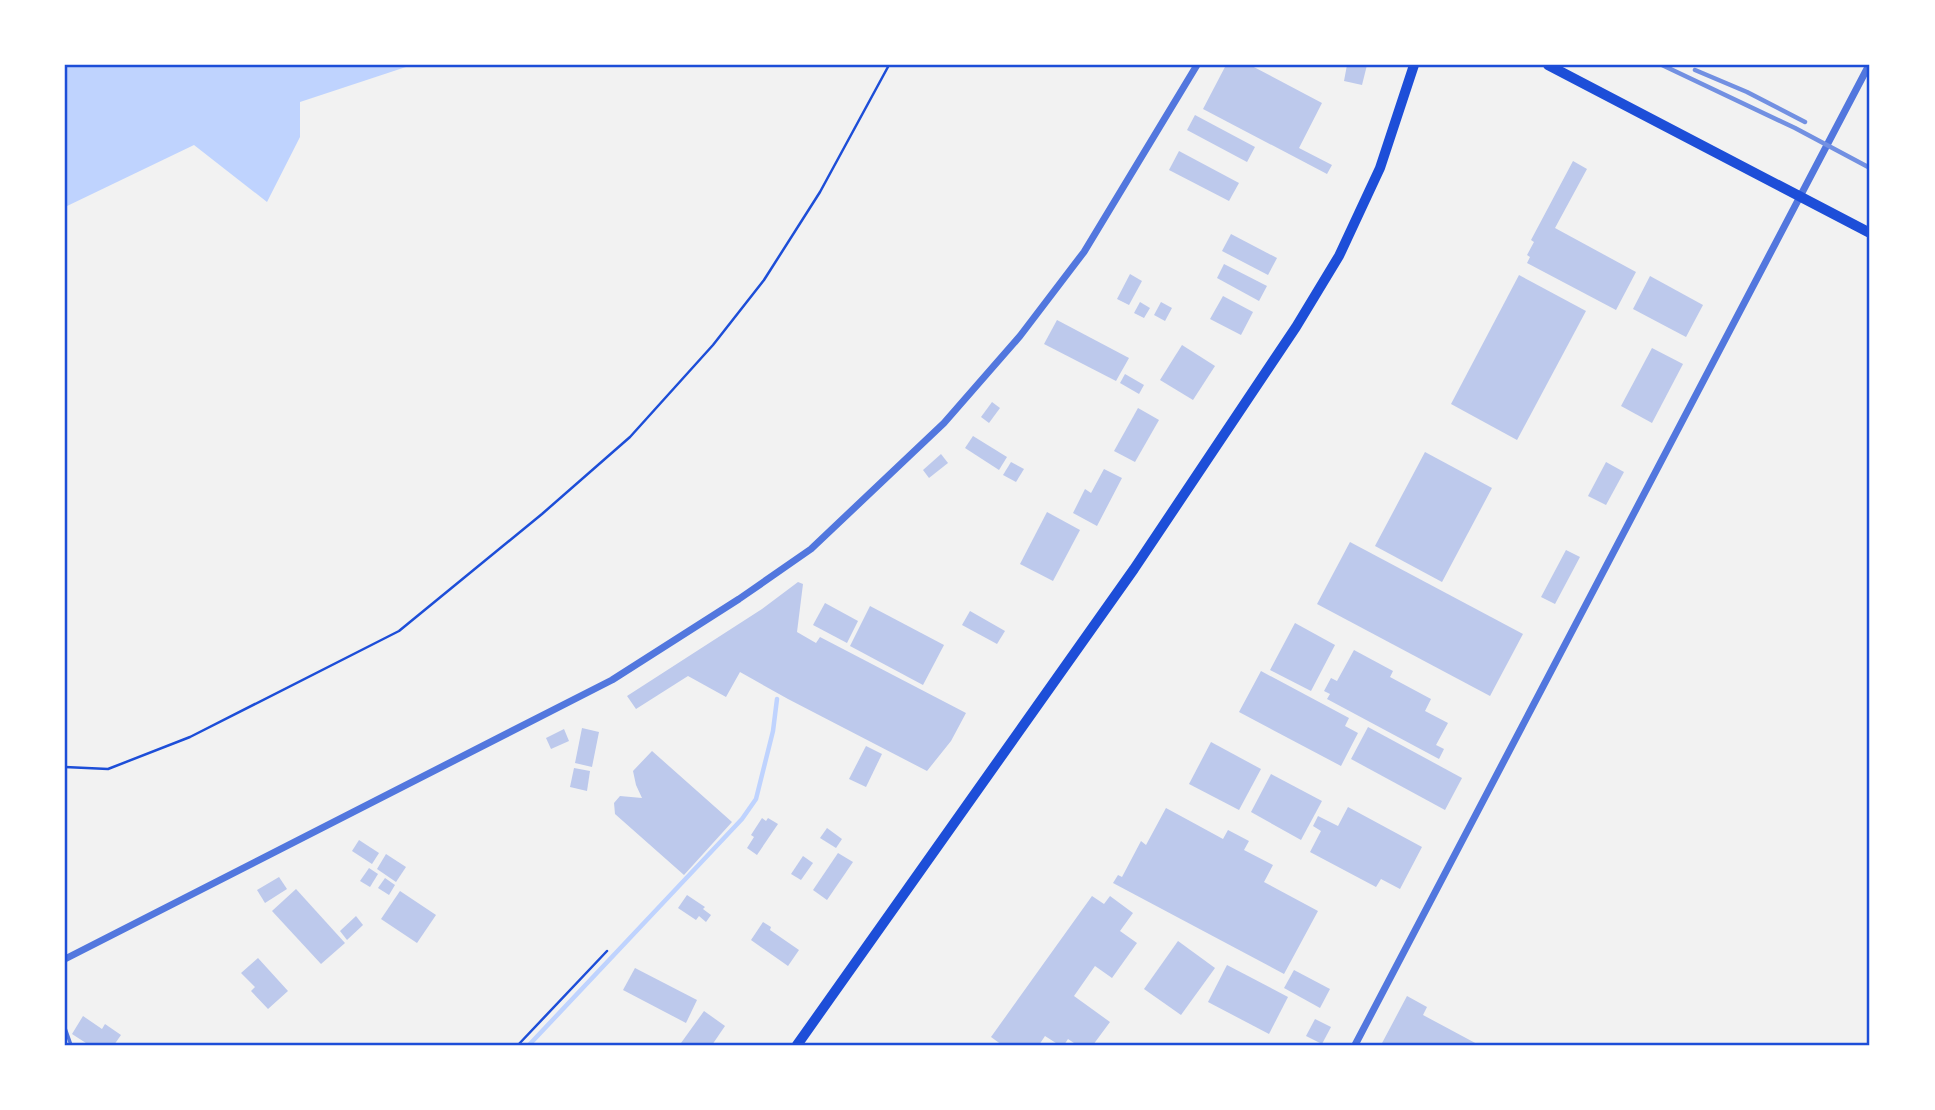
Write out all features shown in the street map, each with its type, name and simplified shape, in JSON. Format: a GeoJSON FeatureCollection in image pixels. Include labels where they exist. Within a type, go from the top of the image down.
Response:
{"type":"FeatureCollection","features":[{"type":"Feature","properties":{"kind":"main road"},"geometry":{"type":"LineString","coordinates":[[797,1045],[1134,569],[1296,327],[1339,256],[1380,168],[1414,65]]}},
{"type":"Feature","properties":{"kind":"main road"},"geometry":{"type":"LineString","coordinates":[[1548,65],[1870,233]]}},
{"type":"Feature","properties":{"kind":"street"},"geometry":{"type":"LineString","coordinates":[[65,959],[612,680],[739,599],[811,549],[944,423],[1020,336],[1083,252],[1198,65]]}},
{"type":"Feature","properties":{"kind":"street"},"geometry":{"type":"LineString","coordinates":[[1355,1045],[1870,65]]}},
{"type":"Feature","properties":{"kind":"lane"},"geometry":{"type":"LineString","coordinates":[[65,1028],[71,1045]]}},
{"type":"Feature","properties":{"kind":"path"},"geometry":{"type":"LineString","coordinates":[[65,767],[108,769],[190,737],[399,631],[542,514],[630,437],[713,345],[755,290],[820,192],[889,65]]}},
{"type":"Feature","properties":{"kind":"path"},"geometry":{"type":"LineString","coordinates":[[518,1045],[607,951]]}},
{"type":"Feature","properties":{"kind":"water"},"geometry":{"type":"Polygon","coordinates":[[[65,65],[412,65],[300,102],[300,137],[267,202],[194,145],[65,207],[65,65]]]}},
{"type":"Feature","properties":{"kind":"building"},"geometry":{"type":"Polygon","coordinates":[[[1226,65],[1250,65],[1322,103],[1299,148],[1332,165],[1327,174],[1203,109],[1226,65]]]}},
{"type":"Feature","properties":{"kind":"building"},"geometry":{"type":"Polygon","coordinates":[[[1347,65],[1367,65],[1362,85],[1344,81],[1347,65]]]}},
{"type":"Feature","properties":{"kind":"building"},"geometry":{"type":"Polygon","coordinates":[[[1195,115],[1255,147],[1247,162],[1187,130],[1195,115]]]}},
{"type":"Feature","properties":{"kind":"building"},"geometry":{"type":"Polygon","coordinates":[[[1179,151],[1239,183],[1229,201],[1169,170],[1179,151]]]}},
{"type":"Feature","properties":{"kind":"building"},"geometry":{"type":"Polygon","coordinates":[[[1573,161],[1587,169],[1555,228],[1636,272],[1616,310],[1527,263],[1530,257],[1527,255],[1534,242],[1531,240],[1573,161]]]}},
{"type":"Feature","properties":{"kind":"building"},"geometry":{"type":"Polygon","coordinates":[[[1231,234],[1277,258],[1268,275],[1222,251],[1231,234]]]}},
{"type":"Feature","properties":{"kind":"building"},"geometry":{"type":"Polygon","coordinates":[[[1224,264],[1267,286],[1259,301],[1217,278],[1224,264]]]}},
{"type":"Feature","properties":{"kind":"building"},"geometry":{"type":"Polygon","coordinates":[[[1130,274],[1142,281],[1129,305],[1117,299],[1130,274]]]}},
{"type":"Feature","properties":{"kind":"building"},"geometry":{"type":"Polygon","coordinates":[[[1519,275],[1586,311],[1517,440],[1451,404],[1519,275]]]}},
{"type":"Feature","properties":{"kind":"building"},"geometry":{"type":"Polygon","coordinates":[[[1650,276],[1703,305],[1686,337],[1633,309],[1650,276]]]}},
{"type":"Feature","properties":{"kind":"building"},"geometry":{"type":"Polygon","coordinates":[[[1223,296],[1253,312],[1241,335],[1210,319],[1223,296]]]}},
{"type":"Feature","properties":{"kind":"building"},"geometry":{"type":"Polygon","coordinates":[[[1140,302],[1150,308],[1144,318],[1134,313],[1140,302]]]}},
{"type":"Feature","properties":{"kind":"building"},"geometry":{"type":"Polygon","coordinates":[[[1161,302],[1172,308],[1165,321],[1154,315],[1161,302]]]}},
{"type":"Feature","properties":{"kind":"building"},"geometry":{"type":"Polygon","coordinates":[[[1057,320],[1129,358],[1116,381],[1044,344],[1057,320]]]}},
{"type":"Feature","properties":{"kind":"building"},"geometry":{"type":"Polygon","coordinates":[[[1182,345],[1215,366],[1193,400],[1160,380],[1182,345]]]}},
{"type":"Feature","properties":{"kind":"building"},"geometry":{"type":"Polygon","coordinates":[[[1652,348],[1683,364],[1652,423],[1621,406],[1652,348]]]}},
{"type":"Feature","properties":{"kind":"building"},"geometry":{"type":"Polygon","coordinates":[[[1125,374],[1144,385],[1139,394],[1120,383],[1125,374]]]}},
{"type":"Feature","properties":{"kind":"building"},"geometry":{"type":"Polygon","coordinates":[[[992,402],[1000,408],[989,423],[981,417],[992,402]]]}},
{"type":"Feature","properties":{"kind":"building"},"geometry":{"type":"Polygon","coordinates":[[[1138,408],[1159,420],[1135,462],[1114,451],[1138,408]]]}},
{"type":"Feature","properties":{"kind":"building"},"geometry":{"type":"Polygon","coordinates":[[[973,436],[1007,457],[999,470],[965,448],[973,436]]]}},
{"type":"Feature","properties":{"kind":"building"},"geometry":{"type":"Polygon","coordinates":[[[1425,452],[1492,488],[1442,582],[1375,546],[1425,452]]]}},
{"type":"Feature","properties":{"kind":"building"},"geometry":{"type":"Polygon","coordinates":[[[941,454],[948,463],[929,478],[923,470],[941,454]]]}},
{"type":"Feature","properties":{"kind":"building"},"geometry":{"type":"Polygon","coordinates":[[[1011,462],[1024,469],[1016,482],[1003,475],[1011,462]]]}},
{"type":"Feature","properties":{"kind":"building"},"geometry":{"type":"Polygon","coordinates":[[[1606,462],[1624,472],[1606,505],[1588,496],[1606,462]]]}},
{"type":"Feature","properties":{"kind":"building"},"geometry":{"type":"Polygon","coordinates":[[[1104,469],[1122,478],[1097,526],[1073,513],[1085,489],[1091,493],[1104,469]]]}},
{"type":"Feature","properties":{"kind":"building"},"geometry":{"type":"Polygon","coordinates":[[[1047,512],[1080,530],[1053,581],[1020,564],[1047,512]]]}},
{"type":"Feature","properties":{"kind":"building"},"geometry":{"type":"Polygon","coordinates":[[[1350,542],[1523,634],[1490,696],[1317,604],[1350,542]]]}},
{"type":"Feature","properties":{"kind":"building"},"geometry":{"type":"Polygon","coordinates":[[[1566,550],[1580,557],[1555,604],[1541,597],[1566,550]]]}},
{"type":"Feature","properties":{"kind":"building"},"geometry":{"type":"Polygon","coordinates":[[[798,582],[803,584],[797,632],[816,643],[820,637],[966,713],[951,741],[927,771],[740,672],[726,697],[688,676],[636,709],[627,696],[762,609],[798,582]]]}},
{"type":"Feature","properties":{"kind":"building"},"geometry":{"type":"Polygon","coordinates":[[[825,603],[858,621],[847,643],[813,625],[825,603]]]}},
{"type":"Feature","properties":{"kind":"building"},"geometry":{"type":"Polygon","coordinates":[[[870,606],[944,645],[923,685],[850,646],[870,606]]]}},
{"type":"Feature","properties":{"kind":"building"},"geometry":{"type":"Polygon","coordinates":[[[970,611],[1005,631],[997,644],[962,625],[970,611]]]}},
{"type":"Feature","properties":{"kind":"building"},"geometry":{"type":"Polygon","coordinates":[[[1295,623],[1335,645],[1311,691],[1270,670],[1295,623]]]}},
{"type":"Feature","properties":{"kind":"building"},"geometry":{"type":"Polygon","coordinates":[[[1354,650],[1393,671],[1390,677],[1431,699],[1425,711],[1448,723],[1436,745],[1444,749],[1439,759],[1327,699],[1330,694],[1324,691],[1331,678],[1337,681],[1354,650]]]}},
{"type":"Feature","properties":{"kind":"building"},"geometry":{"type":"Polygon","coordinates":[[[1261,671],[1349,718],[1345,726],[1358,733],[1341,766],[1239,712],[1261,671]]]}},
{"type":"Feature","properties":{"kind":"building"},"geometry":{"type":"Polygon","coordinates":[[[1368,727],[1462,778],[1445,810],[1351,759],[1368,727]]]}},
{"type":"Feature","properties":{"kind":"building"},"geometry":{"type":"Polygon","coordinates":[[[582,728],[599,732],[592,767],[575,763],[582,728]]]}},
{"type":"Feature","properties":{"kind":"building"},"geometry":{"type":"Polygon","coordinates":[[[564,729],[569,741],[551,749],[546,738],[564,729]]]}},
{"type":"Feature","properties":{"kind":"building"},"geometry":{"type":"Polygon","coordinates":[[[1211,742],[1261,769],[1239,810],[1189,784],[1211,742]]]}},
{"type":"Feature","properties":{"kind":"building"},"geometry":{"type":"Polygon","coordinates":[[[866,746],[882,754],[866,787],[849,779],[866,746]]]}},
{"type":"Feature","properties":{"kind":"building"},"geometry":{"type":"Polygon","coordinates":[[[652,751],[732,822],[684,875],[615,814],[614,803],[620,796],[642,798],[633,771],[652,751]]]}},
{"type":"Feature","properties":{"kind":"building"},"geometry":{"type":"Polygon","coordinates":[[[574,768],[590,771],[587,791],[570,787],[574,768]]]}},
{"type":"Feature","properties":{"kind":"building"},"geometry":{"type":"Polygon","coordinates":[[[1271,774],[1322,801],[1301,840],[1251,812],[1271,774]]]}},
{"type":"Feature","properties":{"kind":"building"},"geometry":{"type":"Polygon","coordinates":[[[1348,807],[1422,847],[1400,889],[1381,879],[1376,887],[1310,852],[1321,831],[1313,826],[1318,816],[1338,826],[1348,807]]]}},
{"type":"Feature","properties":{"kind":"building"},"geometry":{"type":"Polygon","coordinates":[[[1166,808],[1223,839],[1228,830],[1249,841],[1244,850],[1273,865],[1264,882],[1318,911],[1284,974],[1113,883],[1118,875],[1122,877],[1141,841],[1146,845],[1166,808]]]}},
{"type":"Feature","properties":{"kind":"building"},"geometry":{"type":"Polygon","coordinates":[[[762,818],[766,821],[768,818],[778,824],[757,855],[747,848],[754,837],[751,835],[762,818]]]}},
{"type":"Feature","properties":{"kind":"building"},"geometry":{"type":"Polygon","coordinates":[[[827,828],[842,839],[836,848],[820,838],[827,828]]]}},
{"type":"Feature","properties":{"kind":"building"},"geometry":{"type":"Polygon","coordinates":[[[359,840],[379,853],[372,864],[352,851],[359,840]]]}},
{"type":"Feature","properties":{"kind":"building"},"geometry":{"type":"Polygon","coordinates":[[[838,853],[853,862],[827,900],[813,890],[838,853]]]}},
{"type":"Feature","properties":{"kind":"building"},"geometry":{"type":"Polygon","coordinates":[[[386,854],[406,867],[396,882],[377,869],[386,854]]]}},
{"type":"Feature","properties":{"kind":"building"},"geometry":{"type":"Polygon","coordinates":[[[803,856],[813,863],[801,880],[791,874],[803,856]]]}},
{"type":"Feature","properties":{"kind":"building"},"geometry":{"type":"Polygon","coordinates":[[[369,868],[378,874],[370,887],[360,881],[369,868]]]}},
{"type":"Feature","properties":{"kind":"building"},"geometry":{"type":"Polygon","coordinates":[[[279,877],[287,889],[265,903],[257,890],[279,877]]]}},
{"type":"Feature","properties":{"kind":"building"},"geometry":{"type":"Polygon","coordinates":[[[385,878],[395,885],[389,895],[378,888],[385,878]]]}},
{"type":"Feature","properties":{"kind":"building"},"geometry":{"type":"Polygon","coordinates":[[[296,889],[345,943],[321,964],[272,911],[296,889]]]}},
{"type":"Feature","properties":{"kind":"building"},"geometry":{"type":"Polygon","coordinates":[[[400,891],[436,915],[417,943],[381,919],[400,891]]]}},
{"type":"Feature","properties":{"kind":"building"},"geometry":{"type":"Polygon","coordinates":[[[687,895],[705,907],[703,909],[711,915],[706,922],[699,916],[696,920],[678,908],[687,895]]]}},
{"type":"Feature","properties":{"kind":"building"},"geometry":{"type":"Polygon","coordinates":[[[1092,896],[1104,904],[1110,896],[1133,913],[1120,931],[1137,943],[1112,978],[1095,966],[1074,996],[1110,1022],[1093,1045],[1077,1045],[1068,1039],[1064,1045],[1059,1045],[1045,1036],[1039,1045],[1002,1045],[991,1037],[1092,896]]]}},
{"type":"Feature","properties":{"kind":"building"},"geometry":{"type":"Polygon","coordinates":[[[356,916],[363,925],[347,940],[340,931],[356,916]]]}},
{"type":"Feature","properties":{"kind":"building"},"geometry":{"type":"Polygon","coordinates":[[[763,922],[799,950],[788,966],[751,940],[763,922]]]}},
{"type":"Feature","properties":{"kind":"building"},"geometry":{"type":"Polygon","coordinates":[[[1178,941],[1215,968],[1181,1015],[1144,989],[1178,941]]]}},
{"type":"Feature","properties":{"kind":"building"},"geometry":{"type":"Polygon","coordinates":[[[258,958],[288,991],[268,1009],[251,991],[255,987],[241,973],[258,958]]]}},
{"type":"Feature","properties":{"kind":"building"},"geometry":{"type":"Polygon","coordinates":[[[1227,965],[1288,997],[1269,1034],[1208,1002],[1227,965]]]}},
{"type":"Feature","properties":{"kind":"building"},"geometry":{"type":"Polygon","coordinates":[[[635,968],[697,1000],[686,1023],[623,990],[635,968]]]}},
{"type":"Feature","properties":{"kind":"building"},"geometry":{"type":"Polygon","coordinates":[[[1294,970],[1330,989],[1320,1008],[1284,988],[1294,970]]]}},
{"type":"Feature","properties":{"kind":"building"},"geometry":{"type":"Polygon","coordinates":[[[1407,996],[1427,1007],[1423,1015],[1479,1045],[1381,1045],[1407,996]]]}},
{"type":"Feature","properties":{"kind":"building"},"geometry":{"type":"Polygon","coordinates":[[[704,1011],[725,1026],[712,1045],[681,1043],[704,1011]]]}},
{"type":"Feature","properties":{"kind":"building"},"geometry":{"type":"Polygon","coordinates":[[[83,1016],[102,1029],[105,1024],[121,1035],[114,1045],[89,1045],[72,1034],[83,1016]]]}},
{"type":"Feature","properties":{"kind":"building"},"geometry":{"type":"Polygon","coordinates":[[[1315,1019],[1331,1027],[1322,1044],[1306,1036],[1315,1019]]]}},
{"type":"Feature","properties":{"kind":"waterway"},"geometry":{"type":"LineString","coordinates":[[529,1045],[742,819],[756,799],[773,731],[777,699]]}},
{"type":"Feature","properties":{"kind":"railway"},"geometry":{"type":"LineString","coordinates":[[1662,65],[1795,128],[1870,168]]}},
{"type":"Feature","properties":{"kind":"railway"},"geometry":{"type":"LineString","coordinates":[[1695,70],[1747,92],[1805,122]]}}]}
